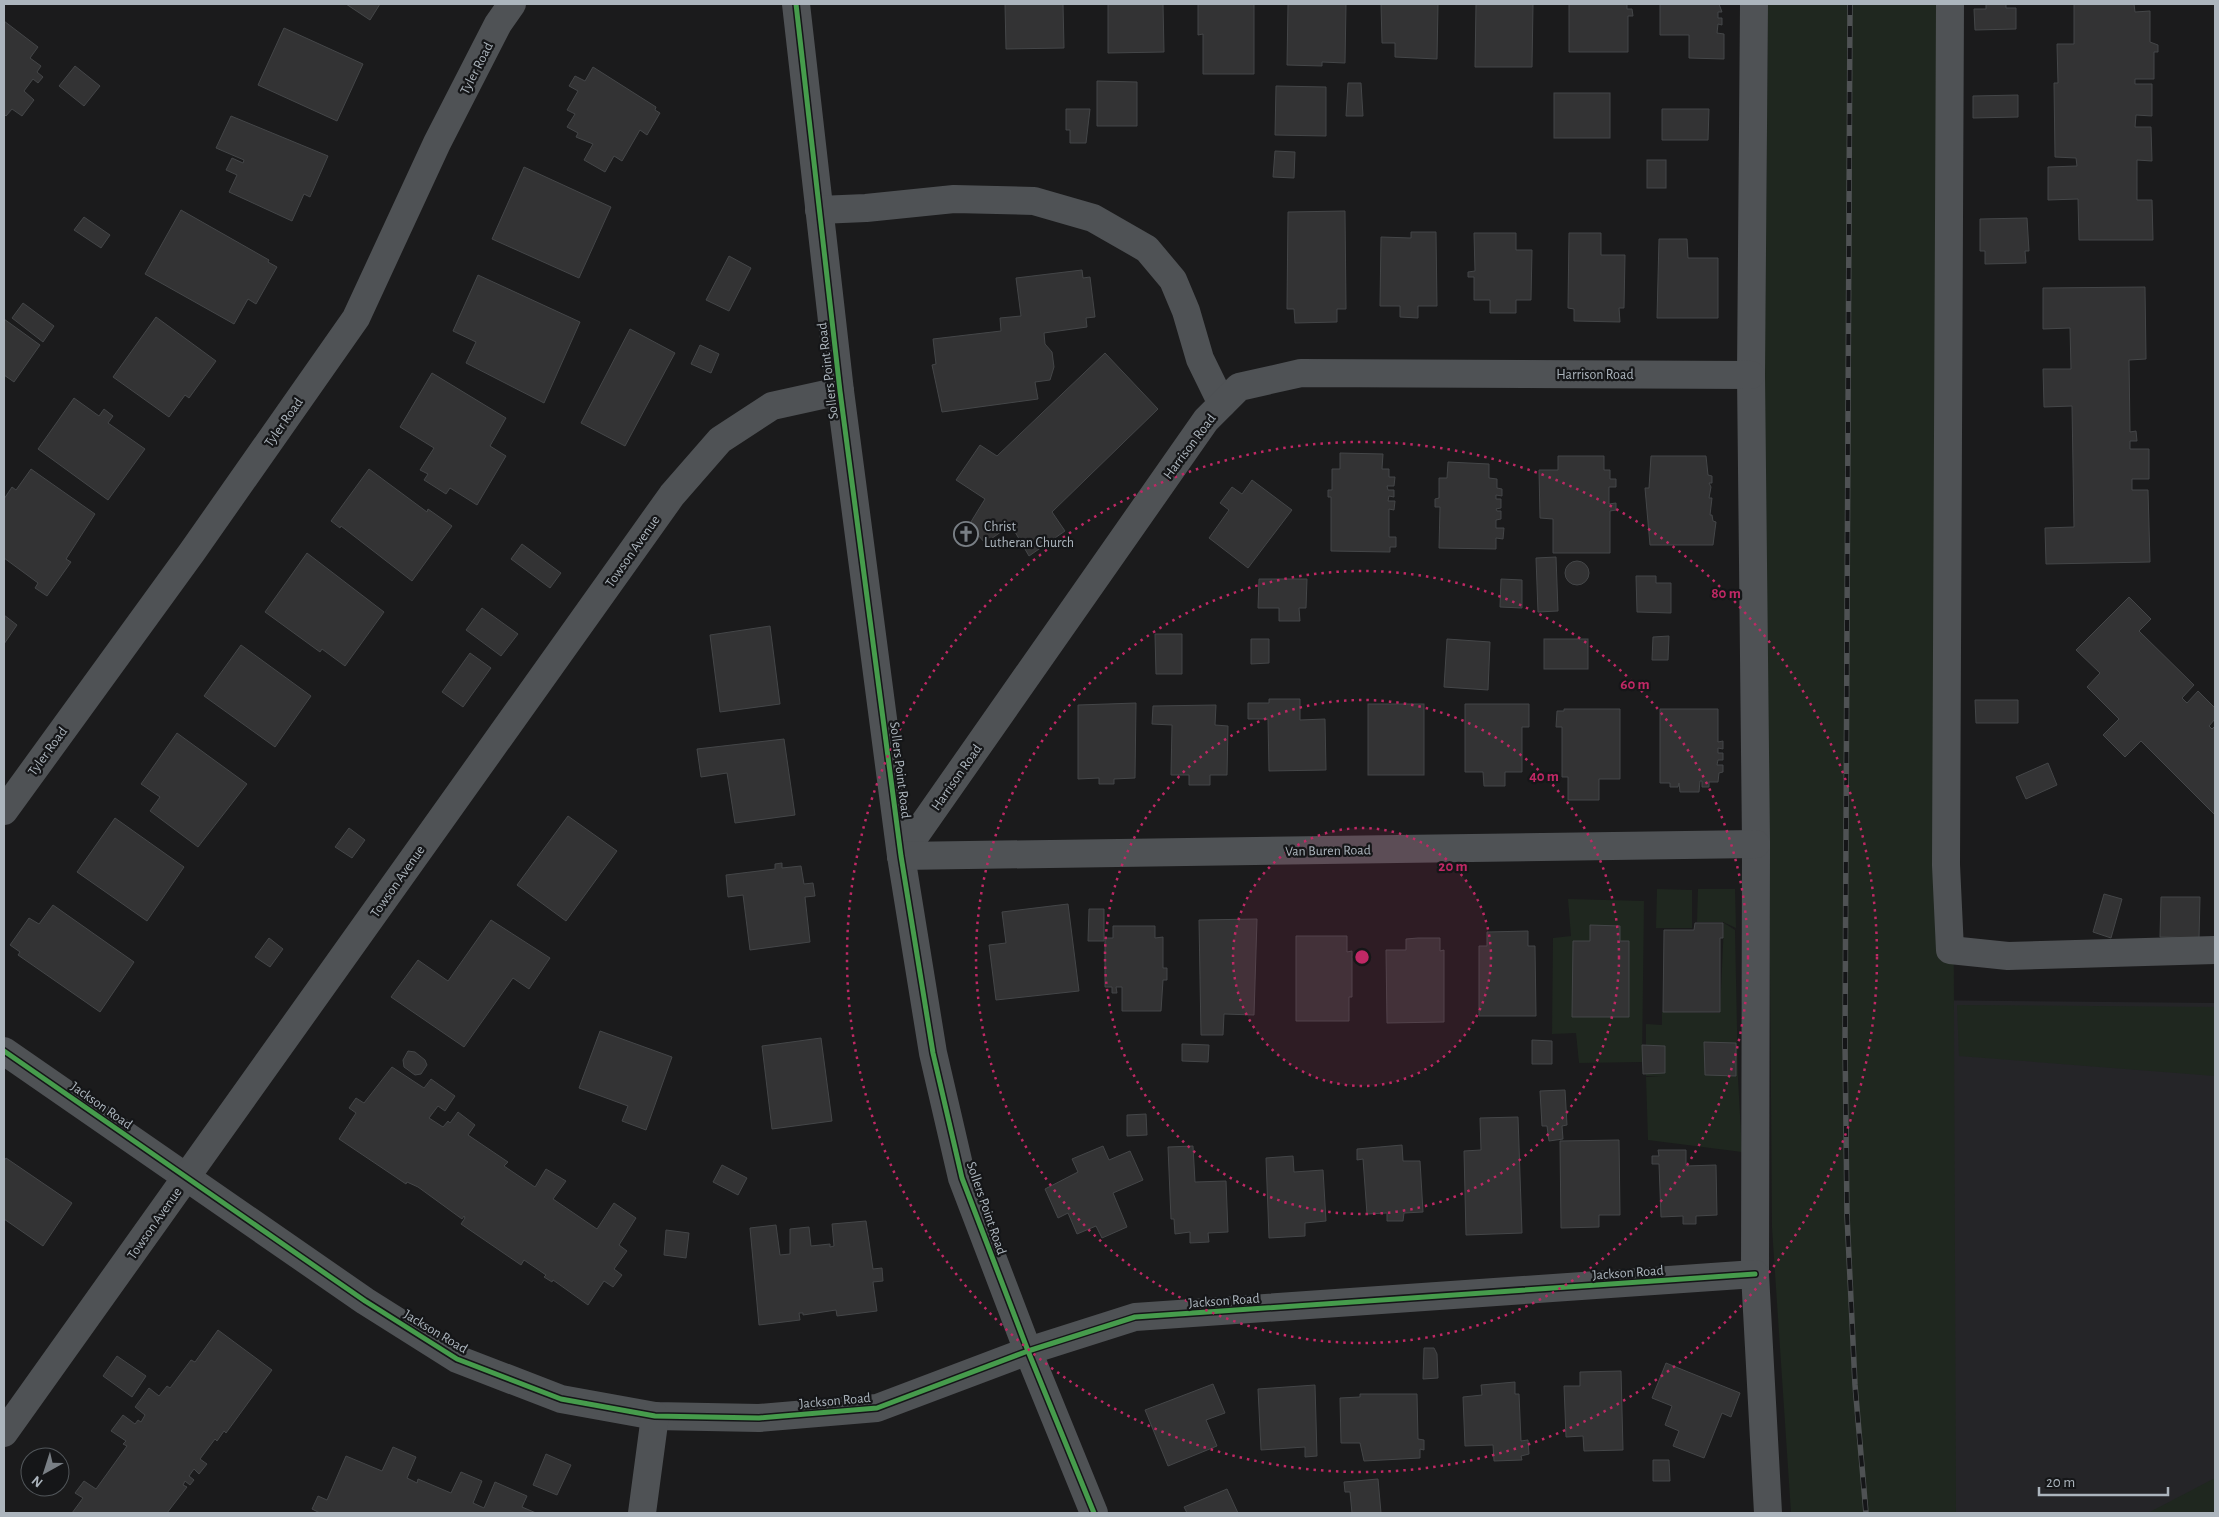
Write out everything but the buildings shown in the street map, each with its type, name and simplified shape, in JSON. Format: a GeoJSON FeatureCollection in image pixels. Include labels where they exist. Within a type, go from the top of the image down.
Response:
{"type":"FeatureCollection","features":[{"type":"Feature","properties":{"kind":"street","name":"Tyler Road"},"geometry":{"type":"LineString","coordinates":[[4,811],[192,552],[356,318],[437,143],[498,24],[512,4]]}},
{"type":"Feature","properties":{"kind":"street","name":"Sollers Point Road"},"geometry":{"type":"LineString","coordinates":[[796,4],[840,391],[901,856],[934,1053],[962,1178],[1028,1351],[1094,1513]]}},
{"type":"Feature","properties":{"kind":"street"},"geometry":{"type":"LineString","coordinates":[[1754,4],[1751,375],[1756,844],[1755,1274],[1768,1513]]}},
{"type":"Feature","properties":{"kind":"street"},"geometry":{"type":"LineString","coordinates":[[1950,4],[1946,845],[1950,950],[2008,956],[2215,950]]}},
{"type":"Feature","properties":{"kind":"street"},"geometry":{"type":"LineString","coordinates":[[819,210],[866,208],[954,199],[1034,202],[1093,218],[1147,249],[1174,280],[1186,311],[1200,359],[1222,404]]}},
{"type":"Feature","properties":{"kind":"street","name":"Harrison Road"},"geometry":{"type":"LineString","coordinates":[[901,856],[1206,420],[1239,387],[1301,373],[1751,375]]}},
{"type":"Feature","properties":{"kind":"street","name":"Towson Avenue"},"geometry":{"type":"LineString","coordinates":[[4,1433],[672,495],[720,440],[772,406],[840,391]]}},
{"type":"Feature","properties":{"kind":"street","name":"Van Buren Road"},"geometry":{"type":"LineString","coordinates":[[901,856],[1756,844]]}},
{"type":"Feature","properties":{"kind":"street","name":"Jackson Road"},"geometry":{"type":"LineString","coordinates":[[4,1051],[365,1301],[457,1359],[561,1398],[655,1416],[759,1418],[877,1408],[1028,1351],[1135,1317],[1755,1274]]}},
{"type":"Feature","properties":{"kind":"street"},"geometry":{"type":"LineString","coordinates":[[642,1513],[655,1416]]}},
{"type":"Feature","properties":{"kind":"shaded area"},"geometry":{"type":"Polygon","coordinates":[[[1768,4],[1950,4],[1956,1513],[1791,1513],[1772,1228],[1769,835],[1763,536],[1768,4]]]}},
{"type":"Feature","properties":{"kind":"shaded area"},"geometry":{"type":"Polygon","coordinates":[[[1657,889],[1692,890],[1692,928],[1656,928],[1657,889]]]}},
{"type":"Feature","properties":{"kind":"shaded area"},"geometry":{"type":"Polygon","coordinates":[[[1698,889],[1735,889],[1736,928],[1723,922],[1697,922],[1698,889]]]}},
{"type":"Feature","properties":{"kind":"shaded area"},"geometry":{"type":"Polygon","coordinates":[[[1568,899],[1644,901],[1642,1062],[1579,1063],[1576,1033],[1552,1034],[1553,938],[1571,936],[1568,899]]]}},
{"type":"Feature","properties":{"kind":"shaded area"},"geometry":{"type":"Polygon","coordinates":[[[1724,923],[1735,930],[1738,1078],[1742,1152],[1648,1140],[1646,1077],[1662,1077],[1646,1076],[1646,1024],[1662,1025],[1662,1012],[1720,1013],[1724,923]]]}},
{"type":"Feature","properties":{"kind":"shaded area"},"geometry":{"type":"Polygon","coordinates":[[[1909,1000],[2215,1003],[2215,1513],[1929,1513],[1909,1000]]]}},
{"type":"Feature","properties":{"kind":"shaded area"},"geometry":{"type":"Polygon","coordinates":[[[1957,1005],[2215,1007],[2215,1076],[1959,1056],[1957,1005]]]}},
{"type":"Feature","properties":{"kind":"shaded area"},"geometry":{"type":"Polygon","coordinates":[[[2215,1478],[2215,1513],[2148,1513],[2215,1478]]]}},
{"type":"Feature","properties":{"kind":"railway"},"geometry":{"type":"LineString","coordinates":[[1850,4],[1845,1043],[1847,1215],[1855,1385],[1866,1513]]}},
{"type":"Feature","properties":{"kind":"cycle path"},"geometry":{"type":"LineString","coordinates":[[796,4],[840,391],[901,856],[933,1053],[962,1178],[1028,1351],[1094,1513]]}},
{"type":"Feature","properties":{"kind":"cycle path"},"geometry":{"type":"LineString","coordinates":[[4,1051],[365,1301],[457,1359],[561,1399],[655,1416],[759,1418],[877,1408],[1028,1351],[1135,1317],[1755,1274]]}},
{"type":"Feature","properties":{"kind":"place","name":"Christ Lutheran Church"},"geometry":{"type":"Point","coordinates":[966,534]}}]}
